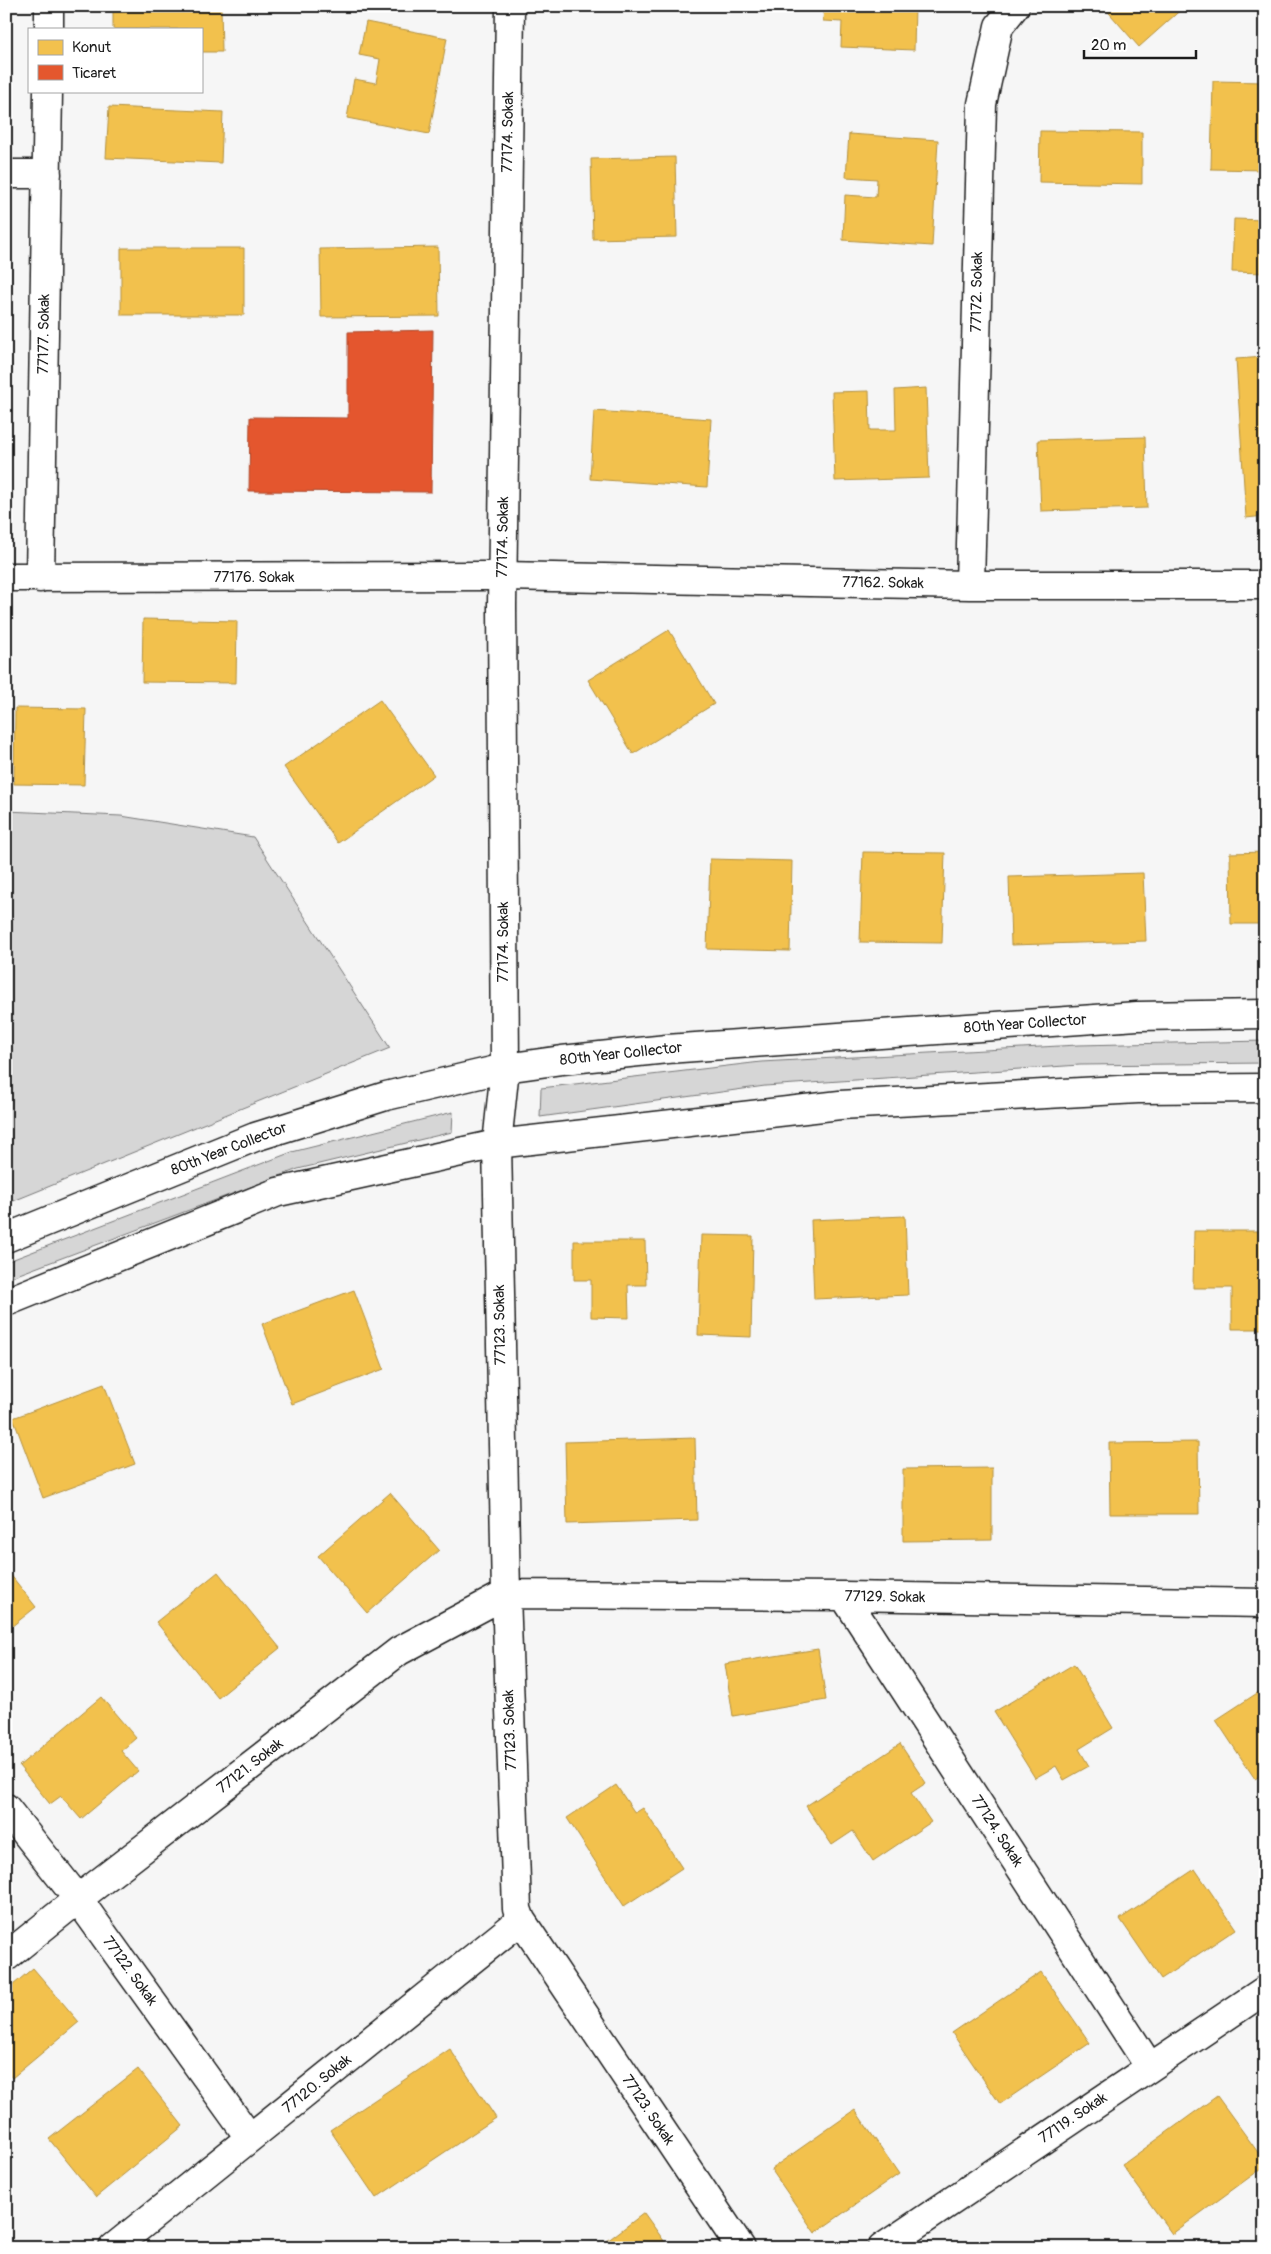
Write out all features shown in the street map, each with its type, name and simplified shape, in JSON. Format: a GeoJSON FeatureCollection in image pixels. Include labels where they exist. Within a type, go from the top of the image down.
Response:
{"type":"FeatureCollection","features":[{"type":"Feature","properties":{"kind":"street"},"geometry":{"type":"LineString","coordinates":[[49,6],[49,28]]}},
{"type":"Feature","properties":{"kind":"street","name":"77174. Sokak"},"geometry":{"type":"LineString","coordinates":[[497,1144],[504,1068],[502,576],[510,6]]}},
{"type":"Feature","properties":{"kind":"street","name":"77172. Sokak"},"geometry":{"type":"LineString","coordinates":[[970,584],[982,104],[999,26],[1015,6]]}},
{"type":"Feature","properties":{"kind":"street","name":"77177. Sokak"},"geometry":{"type":"LineString","coordinates":[[40,578],[48,92]]}},
{"type":"Feature","properties":{"kind":"street"},"geometry":{"type":"LineString","coordinates":[[6,174],[47,174]]}},
{"type":"Feature","properties":{"kind":"street","name":"77176. Sokak"},"geometry":{"type":"LineString","coordinates":[[6,577],[502,576]]}},
{"type":"Feature","properties":{"kind":"street","name":"77162. Sokak"},"geometry":{"type":"LineString","coordinates":[[502,576],[970,584],[1265,585]]}},
{"type":"Feature","properties":{"kind":"street","name":"80th Year Collector"},"geometry":{"type":"LineString","coordinates":[[6,1238],[255,1137],[386,1096],[504,1068],[677,1048],[1137,1016],[1265,1014]]}},
{"type":"Feature","properties":{"kind":"street"},"geometry":{"type":"LineString","coordinates":[[6,1302],[278,1192],[497,1144],[840,1105],[1138,1089],[1265,1088]]}},
{"type":"Feature","properties":{"kind":"street","name":"77123. Sokak"},"geometry":{"type":"LineString","coordinates":[[497,1144],[506,1594],[517,1909],[521,1920],[741,2248]]}},
{"type":"Feature","properties":{"kind":"street","name":"77129. Sokak"},"geometry":{"type":"LineString","coordinates":[[506,1594],[844,1596],[1265,1603]]}},
{"type":"Feature","properties":{"kind":"street","name":"77121. Sokak"},"geometry":{"type":"LineString","coordinates":[[6,1957],[78,1899],[399,1651],[506,1594]]}},
{"type":"Feature","properties":{"kind":"street","name":"77124. Sokak"},"geometry":{"type":"LineString","coordinates":[[844,1596],[1149,2066]]}},
{"type":"Feature","properties":{"kind":"street","name":"77122. Sokak"},"geometry":{"type":"LineString","coordinates":[[6,1808],[78,1899],[249,2138]]}},
{"type":"Feature","properties":{"kind":"street","name":"77120. Sokak"},"geometry":{"type":"LineString","coordinates":[[113,2248],[521,1920]]}},
{"type":"Feature","properties":{"kind":"street","name":"77119. Sokak"},"geometry":{"type":"LineString","coordinates":[[882,2248],[1149,2066],[1265,1990]]}},
{"type":"Feature","properties":{"kind":"shaded area"},"geometry":{"type":"Polygon","coordinates":[[[6,811],[121,816],[253,837],[390,1048],[6,1204],[6,811]]]}},
{"type":"Feature","properties":{"kind":"shaded area"},"geometry":{"type":"Polygon","coordinates":[[[1265,1041],[1265,1063],[1080,1065],[765,1086],[540,1117],[541,1088],[761,1062],[1078,1045],[1265,1041]]]}},
{"type":"Feature","properties":{"kind":"shaded area"},"geometry":{"type":"Polygon","coordinates":[[[453,1112],[452,1132],[298,1169],[6,1279],[6,1262],[292,1152],[453,1112]]]}},
{"type":"Feature","properties":{"kind":"building: Konut"},"geometry":{"type":"Polygon","coordinates":[[[113,6],[221,6],[222,52],[202,52],[202,28],[113,28],[113,6]]]}},
{"type":"Feature","properties":{"kind":"building: Konut"},"geometry":{"type":"Polygon","coordinates":[[[824,6],[915,6],[914,50],[841,47],[842,22],[823,21],[824,6]]]}},
{"type":"Feature","properties":{"kind":"building: Konut"},"geometry":{"type":"Polygon","coordinates":[[[1103,6],[1185,6],[1139,47],[1103,6]]]}},
{"type":"Feature","properties":{"kind":"building: Konut"},"geometry":{"type":"Polygon","coordinates":[[[366,22],[447,38],[429,134],[347,118],[354,79],[376,83],[380,59],[359,55],[366,22]]]}},
{"type":"Feature","properties":{"kind":"building: Konut"},"geometry":{"type":"Polygon","coordinates":[[[1213,81],[1265,82],[1265,170],[1211,169],[1213,81]]]}},
{"type":"Feature","properties":{"kind":"building: Konut"},"geometry":{"type":"Polygon","coordinates":[[[109,107],[223,112],[221,163],[106,158],[109,107]]]}},
{"type":"Feature","properties":{"kind":"building: Konut"},"geometry":{"type":"Polygon","coordinates":[[[1040,131],[1142,132],[1142,184],[1039,182],[1040,131]]]}},
{"type":"Feature","properties":{"kind":"building: Konut"},"geometry":{"type":"Polygon","coordinates":[[[849,134],[938,140],[932,246],[843,240],[845,195],[876,197],[877,179],[846,177],[849,134]]]}},
{"type":"Feature","properties":{"kind":"building: Konut"},"geometry":{"type":"Polygon","coordinates":[[[675,157],[677,237],[593,239],[591,159],[675,157]]]}},
{"type":"Feature","properties":{"kind":"building: Konut"},"geometry":{"type":"Polygon","coordinates":[[[1234,219],[1265,220],[1265,273],[1232,272],[1234,219]]]}},
{"type":"Feature","properties":{"kind":"building: Konut"},"geometry":{"type":"Polygon","coordinates":[[[438,247],[439,316],[321,317],[320,249],[438,247]]]}},
{"type":"Feature","properties":{"kind":"building: Konut"},"geometry":{"type":"Polygon","coordinates":[[[121,248],[244,248],[244,315],[121,315],[121,248]]]}},
{"type":"Feature","properties":{"kind":"building: Konut"},"geometry":{"type":"Polygon","coordinates":[[[1265,357],[1265,516],[1246,518],[1236,359],[1265,357]]]}},
{"type":"Feature","properties":{"kind":"building: Konut"},"geometry":{"type":"Polygon","coordinates":[[[926,388],[929,478],[835,481],[832,392],[869,391],[870,430],[896,430],[895,390],[926,388]]]}},
{"type":"Feature","properties":{"kind":"building: Konut"},"geometry":{"type":"Polygon","coordinates":[[[594,411],[711,419],[707,487],[590,479],[594,411]]]}},
{"type":"Feature","properties":{"kind":"building: Konut"},"geometry":{"type":"Polygon","coordinates":[[[1145,437],[1147,508],[1041,511],[1038,440],[1145,437]]]}},
{"type":"Feature","properties":{"kind":"building: Konut"},"geometry":{"type":"Polygon","coordinates":[[[143,619],[237,621],[236,683],[142,682],[143,619]]]}},
{"type":"Feature","properties":{"kind":"building: Konut"},"geometry":{"type":"Polygon","coordinates":[[[669,630],[714,704],[633,754],[588,680],[669,630]]]}},
{"type":"Feature","properties":{"kind":"building: Konut"},"geometry":{"type":"Polygon","coordinates":[[[380,700],[434,775],[338,843],[284,767],[380,700]]]}},
{"type":"Feature","properties":{"kind":"building: Konut"},"geometry":{"type":"Polygon","coordinates":[[[15,708],[86,709],[84,785],[14,784],[15,708]]]}},
{"type":"Feature","properties":{"kind":"building: Konut"},"geometry":{"type":"Polygon","coordinates":[[[863,852],[945,853],[942,943],[860,942],[863,852]]]}},
{"type":"Feature","properties":{"kind":"building: Konut"},"geometry":{"type":"Polygon","coordinates":[[[1265,852],[1265,924],[1231,924],[1230,853],[1265,852]]]}},
{"type":"Feature","properties":{"kind":"building: Konut"},"geometry":{"type":"Polygon","coordinates":[[[710,859],[792,861],[790,951],[707,949],[710,859]]]}},
{"type":"Feature","properties":{"kind":"building: Konut"},"geometry":{"type":"Polygon","coordinates":[[[1143,873],[1146,941],[1011,945],[1009,877],[1143,873]]]}},
{"type":"Feature","properties":{"kind":"building: Konut"},"geometry":{"type":"Polygon","coordinates":[[[905,1216],[908,1295],[814,1299],[811,1220],[905,1216]]]}},
{"type":"Feature","properties":{"kind":"building: Konut"},"geometry":{"type":"Polygon","coordinates":[[[1194,1231],[1265,1231],[1265,1329],[1232,1329],[1232,1288],[1193,1288],[1194,1231]]]}},
{"type":"Feature","properties":{"kind":"building: Konut"},"geometry":{"type":"Polygon","coordinates":[[[701,1235],[753,1236],[751,1337],[698,1335],[701,1235]]]}},
{"type":"Feature","properties":{"kind":"building: Konut"},"geometry":{"type":"Polygon","coordinates":[[[574,1241],[645,1241],[646,1285],[628,1285],[629,1318],[591,1317],[591,1280],[574,1280],[574,1241]]]}},
{"type":"Feature","properties":{"kind":"building: Konut"},"geometry":{"type":"Polygon","coordinates":[[[354,1290],[384,1369],[292,1404],[262,1324],[354,1290]]]}},
{"type":"Feature","properties":{"kind":"building: Konut"},"geometry":{"type":"Polygon","coordinates":[[[104,1384],[135,1464],[43,1498],[13,1418],[104,1384]]]}},
{"type":"Feature","properties":{"kind":"building: Konut"},"geometry":{"type":"Polygon","coordinates":[[[695,1438],[697,1520],[567,1524],[565,1442],[695,1438]]]}},
{"type":"Feature","properties":{"kind":"building: Konut"},"geometry":{"type":"Polygon","coordinates":[[[1198,1442],[1199,1514],[1110,1514],[1109,1443],[1198,1442]]]}},
{"type":"Feature","properties":{"kind":"building: Konut"},"geometry":{"type":"Polygon","coordinates":[[[992,1468],[992,1540],[903,1541],[903,1469],[992,1468]]]}},
{"type":"Feature","properties":{"kind":"building: Konut"},"geometry":{"type":"Polygon","coordinates":[[[390,1493],[439,1550],[367,1613],[318,1556],[390,1493]]]}},
{"type":"Feature","properties":{"kind":"building: Konut"},"geometry":{"type":"Polygon","coordinates":[[[6,1569],[36,1607],[6,1631],[6,1569]]]}},
{"type":"Feature","properties":{"kind":"building: Konut"},"geometry":{"type":"Polygon","coordinates":[[[218,1572],[280,1648],[218,1698],[156,1622],[218,1572]]]}},
{"type":"Feature","properties":{"kind":"building: Konut"},"geometry":{"type":"Polygon","coordinates":[[[818,1649],[826,1700],[733,1716],[725,1664],[818,1649]]]}},
{"type":"Feature","properties":{"kind":"building: Konut"},"geometry":{"type":"Polygon","coordinates":[[[1074,1664],[1113,1728],[1079,1749],[1089,1766],[1064,1780],[1056,1766],[1035,1778],[994,1712],[1074,1664]]]}},
{"type":"Feature","properties":{"kind":"building: Konut"},"geometry":{"type":"Polygon","coordinates":[[[1265,1688],[1265,1773],[1255,1779],[1216,1720],[1265,1688]]]}},
{"type":"Feature","properties":{"kind":"building: Konut"},"geometry":{"type":"Polygon","coordinates":[[[101,1697],[136,1738],[121,1751],[138,1771],[81,1819],[61,1796],[50,1804],[19,1766],[101,1697]]]}},
{"type":"Feature","properties":{"kind":"building: Konut"},"geometry":{"type":"Polygon","coordinates":[[[900,1744],[926,1783],[911,1793],[931,1822],[873,1861],[853,1831],[832,1845],[806,1806],[900,1744]]]}},
{"type":"Feature","properties":{"kind":"building: Konut"},"geometry":{"type":"Polygon","coordinates":[[[616,1785],[635,1813],[643,1808],[682,1868],[624,1906],[567,1818],[616,1785]]]}},
{"type":"Feature","properties":{"kind":"building: Konut"},"geometry":{"type":"Polygon","coordinates":[[[1195,1869],[1236,1929],[1161,1979],[1120,1919],[1195,1869]]]}},
{"type":"Feature","properties":{"kind":"building: Konut"},"geometry":{"type":"Polygon","coordinates":[[[33,1968],[79,2022],[12,2078],[6,2071],[6,1991],[33,1968]]]}},
{"type":"Feature","properties":{"kind":"building: Konut"},"geometry":{"type":"Polygon","coordinates":[[[1041,1972],[1090,2043],[1000,2104],[952,2033],[1041,1972]]]}},
{"type":"Feature","properties":{"kind":"building: Konut"},"geometry":{"type":"Polygon","coordinates":[[[450,2049],[496,2118],[376,2198],[330,2130],[450,2049]]]}},
{"type":"Feature","properties":{"kind":"building: Konut"},"geometry":{"type":"Polygon","coordinates":[[[138,2069],[183,2126],[96,2197],[49,2139],[138,2069]]]}},
{"type":"Feature","properties":{"kind":"building: Konut"},"geometry":{"type":"Polygon","coordinates":[[[1217,2096],[1265,2162],[1265,2166],[1172,2234],[1122,2165],[1217,2096]]]}},
{"type":"Feature","properties":{"kind":"building: Konut"},"geometry":{"type":"Polygon","coordinates":[[[855,2110],[899,2174],[815,2233],[771,2169],[855,2110]]]}},
{"type":"Feature","properties":{"kind":"building: Konut"},"geometry":{"type":"Polygon","coordinates":[[[644,2213],[669,2248],[598,2248],[644,2213]]]}},
{"type":"Feature","properties":{"kind":"building: Ticaret"},"geometry":{"type":"Polygon","coordinates":[[[433,330],[431,492],[249,491],[250,417],[348,418],[348,332],[433,330]]]}}]}
